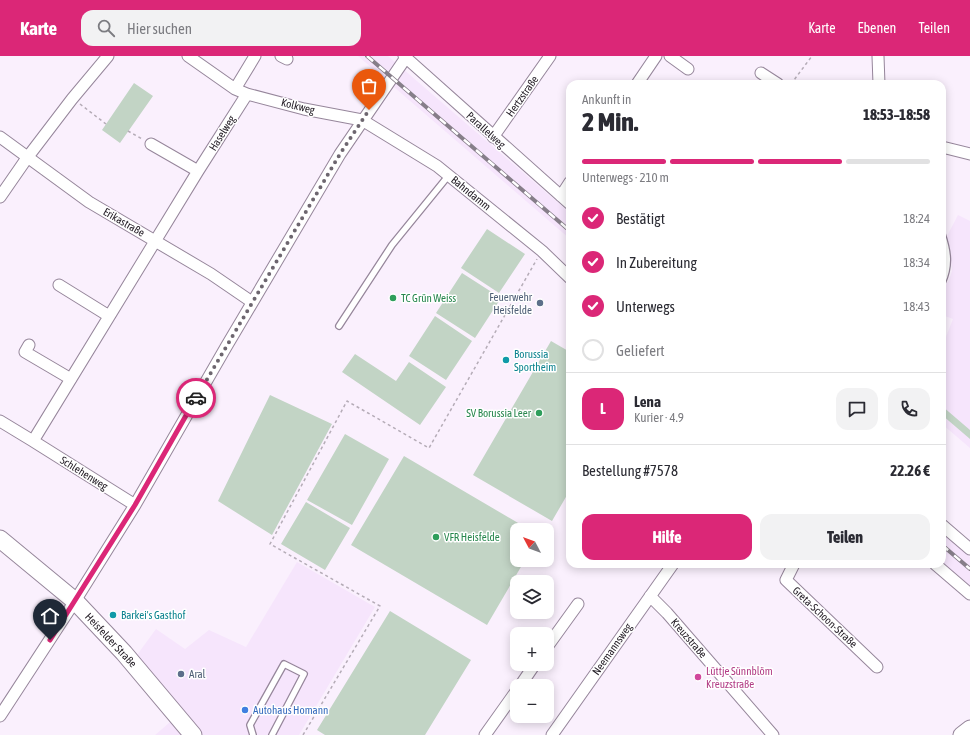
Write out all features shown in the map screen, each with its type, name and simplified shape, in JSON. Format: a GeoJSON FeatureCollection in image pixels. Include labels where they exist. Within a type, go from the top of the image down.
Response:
{"type":"FeatureCollection","features":[{"type":"Feature","properties":{"kind":"main road","name":"Heisfelder Straße"},"geometry":{"type":"LineString","coordinates":[[0,539],[75,601],[121,650],[194,735]]}},
{"type":"Feature","properties":{"kind":"street"},"geometry":{"type":"LineString","coordinates":[[0,196],[72,98],[108,56]]}},
{"type":"Feature","properties":{"kind":"street","name":"Kolkweg"},"geometry":{"type":"LineString","coordinates":[[188,56],[235,89],[247,94],[304,109],[362,120]]}},
{"type":"Feature","properties":{"kind":"street"},"geometry":{"type":"LineString","coordinates":[[235,89],[255,56]]}},
{"type":"Feature","properties":{"kind":"street","name":"Hertzstraße"},"geometry":{"type":"LineString","coordinates":[[493,137],[550,56]]}},
{"type":"Feature","properties":{"kind":"street"},"geometry":{"type":"LineString","coordinates":[[640,80],[656,56]]}},
{"type":"Feature","properties":{"kind":"street"},"geometry":{"type":"LineString","coordinates":[[670,56],[688,69]]}},
{"type":"Feature","properties":{"kind":"street"},"geometry":{"type":"LineString","coordinates":[[878,56],[880,80]]}},
{"type":"Feature","properties":{"kind":"street"},"geometry":{"type":"LineString","coordinates":[[0,716],[135,505],[252,302],[340,154],[406,57]]}},
{"type":"Feature","properties":{"kind":"street","name":"Parallelweg"},"geometry":{"type":"LineString","coordinates":[[406,57],[493,137],[566,200]]}},
{"type":"Feature","properties":{"kind":"street"},"geometry":{"type":"LineString","coordinates":[[761,73],[772,80]]}},
{"type":"Feature","properties":{"kind":"street","name":"Haselweg"},"geometry":{"type":"LineString","coordinates":[[155,240],[247,94]]}},
{"type":"Feature","properties":{"kind":"street","name":"Bahndamm"},"geometry":{"type":"LineString","coordinates":[[362,120],[437,166],[542,250],[566,274]]}},
{"type":"Feature","properties":{"kind":"street","name":"Erikastraße"},"geometry":{"type":"LineString","coordinates":[[0,138],[89,202],[211,274],[252,302]]}},
{"type":"Feature","properties":{"kind":"street"},"geometry":{"type":"LineString","coordinates":[[150,144],[198,172]]}},
{"type":"Feature","properties":{"kind":"street"},"geometry":{"type":"LineString","coordinates":[[946,148],[970,154]]}},
{"type":"Feature","properties":{"kind":"street"},"geometry":{"type":"LineString","coordinates":[[561,196],[566,188]]}},
{"type":"Feature","properties":{"kind":"street"},"geometry":{"type":"LineString","coordinates":[[33,442],[155,240]]}},
{"type":"Feature","properties":{"kind":"street"},"geometry":{"type":"LineString","coordinates":[[60,285],[108,316]]}},
{"type":"Feature","properties":{"kind":"street"},"geometry":{"type":"LineString","coordinates":[[29,345],[25,352],[71,379]]}},
{"type":"Feature","properties":{"kind":"street","name":"Schlehenweg"},"geometry":{"type":"LineString","coordinates":[[0,421],[135,505]]}},
{"type":"Feature","properties":{"kind":"street"},"geometry":{"type":"LineString","coordinates":[[946,528],[970,549]]}},
{"type":"Feature","properties":{"kind":"street","name":"Neemannsweg"},"geometry":{"type":"LineString","coordinates":[[552,735],[670,568]]}},
{"type":"Feature","properties":{"kind":"street","name":"Greta-Schoon-Straße"},"geometry":{"type":"LineString","coordinates":[[792,568],[786,580],[877,667]]}},
{"type":"Feature","properties":{"kind":"street"},"geometry":{"type":"LineString","coordinates":[[940,568],[970,594]]}},
{"type":"Feature","properties":{"kind":"street","name":"Kreuzstraße"},"geometry":{"type":"LineString","coordinates":[[650,596],[667,613],[773,735]]}},
{"type":"Feature","properties":{"kind":"street"},"geometry":{"type":"LineString","coordinates":[[554,637],[578,604]]}},
{"type":"Feature","properties":{"kind":"street"},"geometry":{"type":"LineString","coordinates":[[485,735],[510,700]]}},
{"type":"Feature","properties":{"kind":"street"},"geometry":{"type":"LineString","coordinates":[[961,735],[970,728]]}},
{"type":"Feature","properties":{"kind":"lane"},"geometry":{"type":"LineString","coordinates":[[339,326],[392,245],[448,175]]}},
{"type":"Feature","properties":{"kind":"lane"},"geometry":{"type":"LineString","coordinates":[[946,251],[948,260],[946,273]]}},
{"type":"Feature","properties":{"kind":"lane"},"geometry":{"type":"LineString","coordinates":[[253,735],[250,725],[284,664],[304,674],[272,735]]}},
{"type":"Feature","properties":{"kind":"path"},"geometry":{"type":"LineString","coordinates":[[794,80],[812,56]]}},
{"type":"Feature","properties":{"kind":"path"},"geometry":{"type":"LineString","coordinates":[[72,98],[106,124]]}},
{"type":"Feature","properties":{"kind":"path"},"geometry":{"type":"LineString","coordinates":[[128,131],[150,144]]}},
{"type":"Feature","properties":{"kind":"path"},"geometry":{"type":"LineString","coordinates":[[303,735],[380,606],[270,544],[347,401],[429,448],[542,250]]}},
{"type":"Feature","properties":{"kind":"shaded area"},"geometry":{"type":"Polygon","coordinates":[[[358,56],[388,56],[566,210],[566,236],[358,56]]]}},
{"type":"Feature","properties":{"kind":"shaded area"},"geometry":{"type":"Polygon","coordinates":[[[958,215],[970,221],[970,448],[946,427],[946,337],[953,319],[946,316],[946,285],[952,271],[950,249],[946,238],[958,215]]]}},
{"type":"Feature","properties":{"kind":"shaded area"},"geometry":{"type":"Polygon","coordinates":[[[946,536],[970,557],[970,586],[946,565],[946,536]]]}},
{"type":"Feature","properties":{"kind":"shaded area"},"geometry":{"type":"Polygon","coordinates":[[[297,562],[375,607],[299,735],[155,735],[183,711],[137,655],[156,629],[185,649],[209,630],[246,647],[297,562]]]}},
{"type":"Feature","properties":{"kind":"green space"},"geometry":{"type":"Polygon","coordinates":[[[134,83],[153,96],[120,143],[102,130],[134,83]]]}},
{"type":"Feature","properties":{"kind":"green space"},"geometry":{"type":"Polygon","coordinates":[[[487,229],[525,254],[499,293],[461,268],[487,229]]]}},
{"type":"Feature","properties":{"kind":"green space"},"geometry":{"type":"Polygon","coordinates":[[[462,273],[501,298],[475,338],[436,313],[462,273]]]}},
{"type":"Feature","properties":{"kind":"green space"},"geometry":{"type":"Polygon","coordinates":[[[435,316],[472,341],[446,380],[409,356],[435,316]]]}},
{"type":"Feature","properties":{"kind":"green space","name":"SV Borussia Leer"},"geometry":{"type":"Polygon","coordinates":[[[551,341],[566,350],[566,497],[552,521],[473,475],[551,341]]]}},
{"type":"Feature","properties":{"kind":"green space"},"geometry":{"type":"Polygon","coordinates":[[[355,354],[396,381],[409,362],[446,387],[420,425],[342,372],[355,354]]]}},
{"type":"Feature","properties":{"kind":"green space"},"geometry":{"type":"Polygon","coordinates":[[[270,395],[332,424],[272,535],[218,501],[270,395]]]}},
{"type":"Feature","properties":{"kind":"green space"},"geometry":{"type":"Polygon","coordinates":[[[946,409],[970,430],[970,439],[946,418],[946,409]]]}},
{"type":"Feature","properties":{"kind":"green space"},"geometry":{"type":"Polygon","coordinates":[[[345,434],[389,459],[352,525],[307,500],[345,434]]]}},
{"type":"Feature","properties":{"kind":"green space","name":"VFR Heisfelde"},"geometry":{"type":"Polygon","coordinates":[[[404,456],[518,523],[510,523],[510,567],[521,567],[516,575],[510,575],[510,586],[487,625],[351,545],[404,456]]]}},
{"type":"Feature","properties":{"kind":"green space"},"geometry":{"type":"Polygon","coordinates":[[[306,502],[350,528],[325,570],[281,544],[306,502]]]}},
{"type":"Feature","properties":{"kind":"green space"},"geometry":{"type":"Polygon","coordinates":[[[390,611],[471,660],[425,735],[325,735],[317,730],[390,611]]]}},
{"type":"Feature","properties":{"kind":"railway"},"geometry":{"type":"LineString","coordinates":[[367,56],[566,228]]}},
{"type":"Feature","properties":{"kind":"railway"},"geometry":{"type":"LineString","coordinates":[[946,548],[970,569]]}},
{"type":"Feature","properties":{"kind":"way so far"},"geometry":{"type":"LineString","coordinates":[[196,398],[340,154],[369,110]]}},
{"type":"Feature","properties":{"kind":"place","name":"TC Grün Weiss"},"geometry":{"type":"Point","coordinates":[393,298]}},
{"type":"Feature","properties":{"kind":"place","name":"Feuerwehr Heisfelde"},"geometry":{"type":"Point","coordinates":[540,303]}},
{"type":"Feature","properties":{"kind":"place","name":"Borussia Sportheim"},"geometry":{"type":"Point","coordinates":[506,360]}},
{"type":"Feature","properties":{"kind":"place","name":"SV Borussia Leer"},"geometry":{"type":"Point","coordinates":[539,413]}},
{"type":"Feature","properties":{"kind":"place","name":"VFR Heisfelde"},"geometry":{"type":"Point","coordinates":[436,537]}},
{"type":"Feature","properties":{"kind":"place","name":"Barkei's Gasthof"},"geometry":{"type":"Point","coordinates":[113,615]}},
{"type":"Feature","properties":{"kind":"place","name":"Aral"},"geometry":{"type":"Point","coordinates":[181,674]}},
{"type":"Feature","properties":{"kind":"place","name":"Lüttje Sünnblöm Kreuzstraße"},"geometry":{"type":"Point","coordinates":[698,677]}},
{"type":"Feature","properties":{"kind":"place","name":"Autohaus Homann"},"geometry":{"type":"Point","coordinates":[245,710]}},
{"type":"Feature","properties":{"kind":"route"},"geometry":{"type":"LineString","coordinates":[[50,640],[135,505],[196,398]]}}]}
